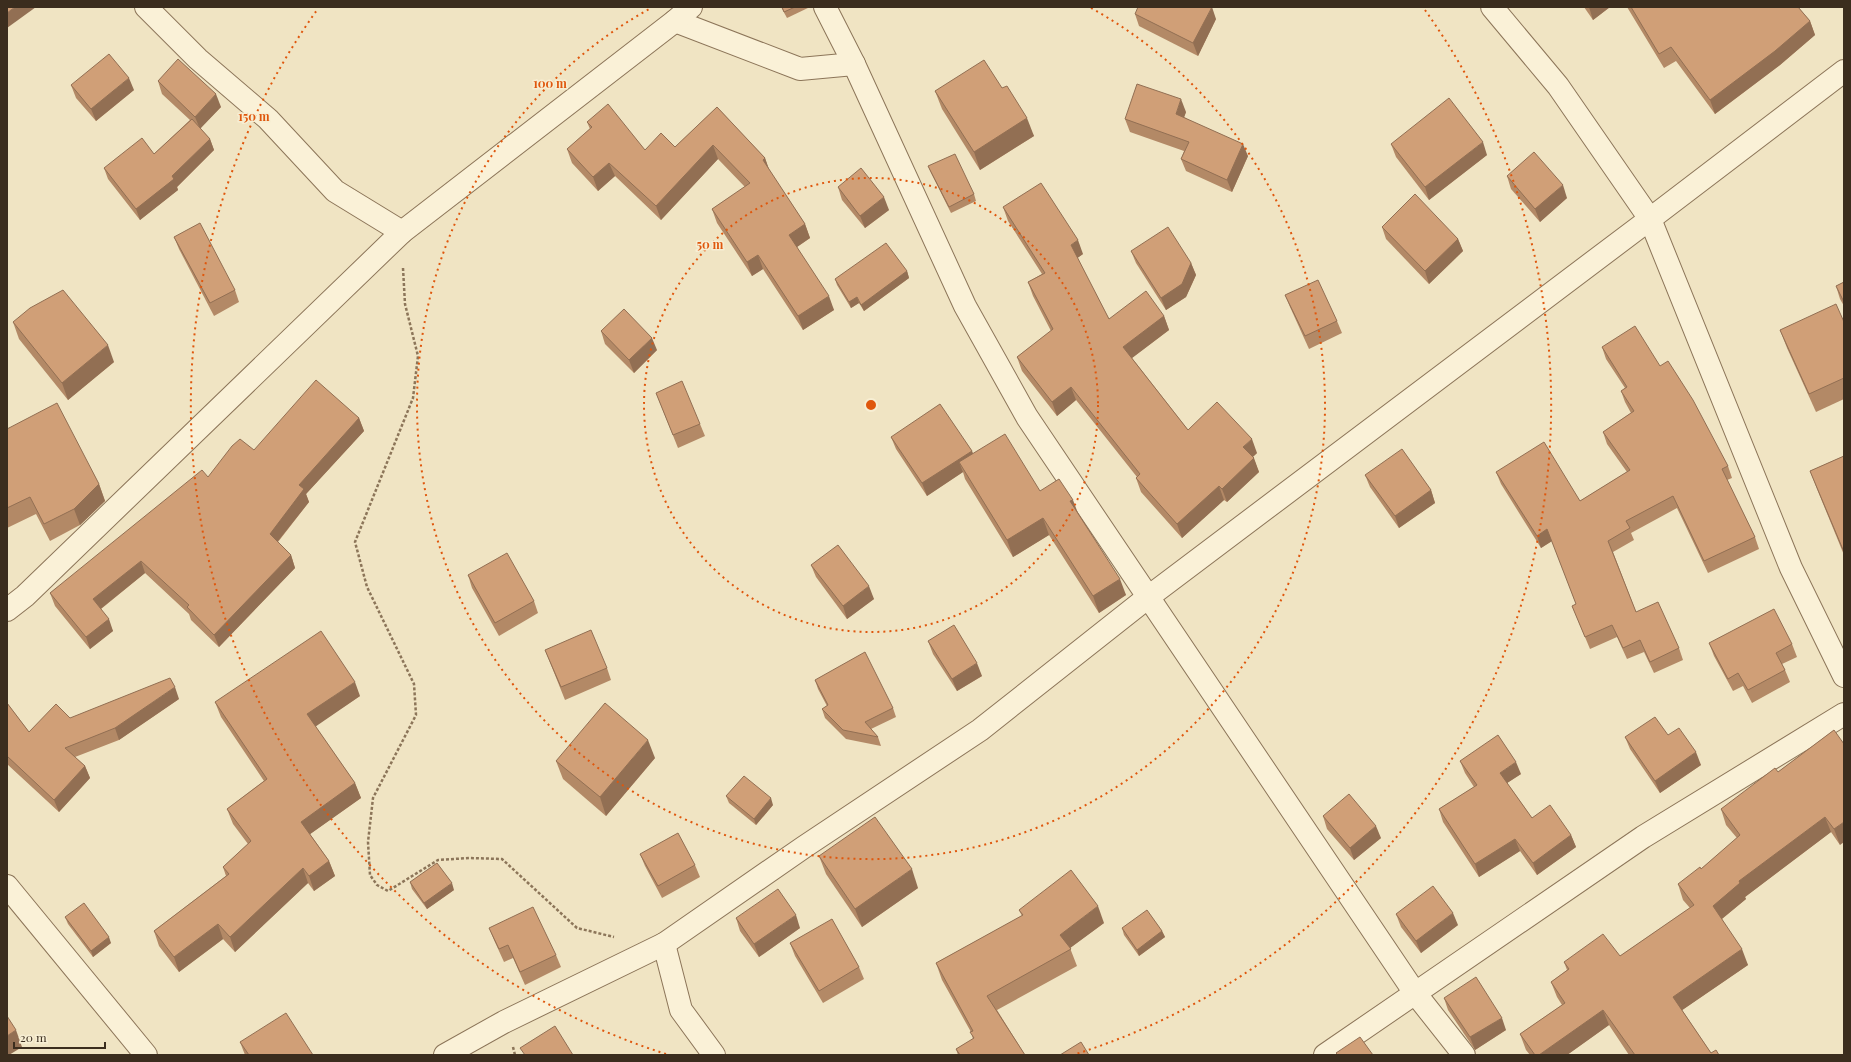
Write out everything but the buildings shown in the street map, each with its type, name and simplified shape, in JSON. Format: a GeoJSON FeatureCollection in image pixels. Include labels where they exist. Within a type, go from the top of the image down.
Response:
{"type":"FeatureCollection","features":[{"type":"Feature","properties":{"kind":"street"},"geometry":{"type":"LineString","coordinates":[[146,7],[198,59],[268,119],[335,191],[402,232]]}},
{"type":"Feature","properties":{"kind":"street"},"geometry":{"type":"LineString","coordinates":[[825,7],[854,64],[965,306],[1027,418],[1147,598],[1415,993],[1464,1055]]}},
{"type":"Feature","properties":{"kind":"street"},"geometry":{"type":"LineString","coordinates":[[1492,7],[1558,86],[1650,219],[1791,568],[1844,676]]}},
{"type":"Feature","properties":{"kind":"street"},"geometry":{"type":"LineString","coordinates":[[7,610],[36,586],[402,232],[683,14],[800,69],[854,64]]}},
{"type":"Feature","properties":{"kind":"street"},"geometry":{"type":"LineString","coordinates":[[445,1055],[504,1022],[664,944],[804,847],[980,730],[1147,598],[1844,71]]}},
{"type":"Feature","properties":{"kind":"street"},"geometry":{"type":"LineString","coordinates":[[1325,1055],[1643,837],[1844,714]]}},
{"type":"Feature","properties":{"kind":"street"},"geometry":{"type":"LineString","coordinates":[[7,886],[146,1055]]}},
{"type":"Feature","properties":{"kind":"street"},"geometry":{"type":"LineString","coordinates":[[664,944],[681,1010],[714,1055]]}},
{"type":"Feature","properties":{"kind":"path"},"geometry":{"type":"LineString","coordinates":[[402,232],[405,304],[418,356],[413,398],[355,542],[367,586],[414,684],[416,715],[373,798],[368,842],[370,875],[377,885],[388,891],[438,860],[468,858],[502,859],[577,928],[614,937],[621,936]]}}]}
